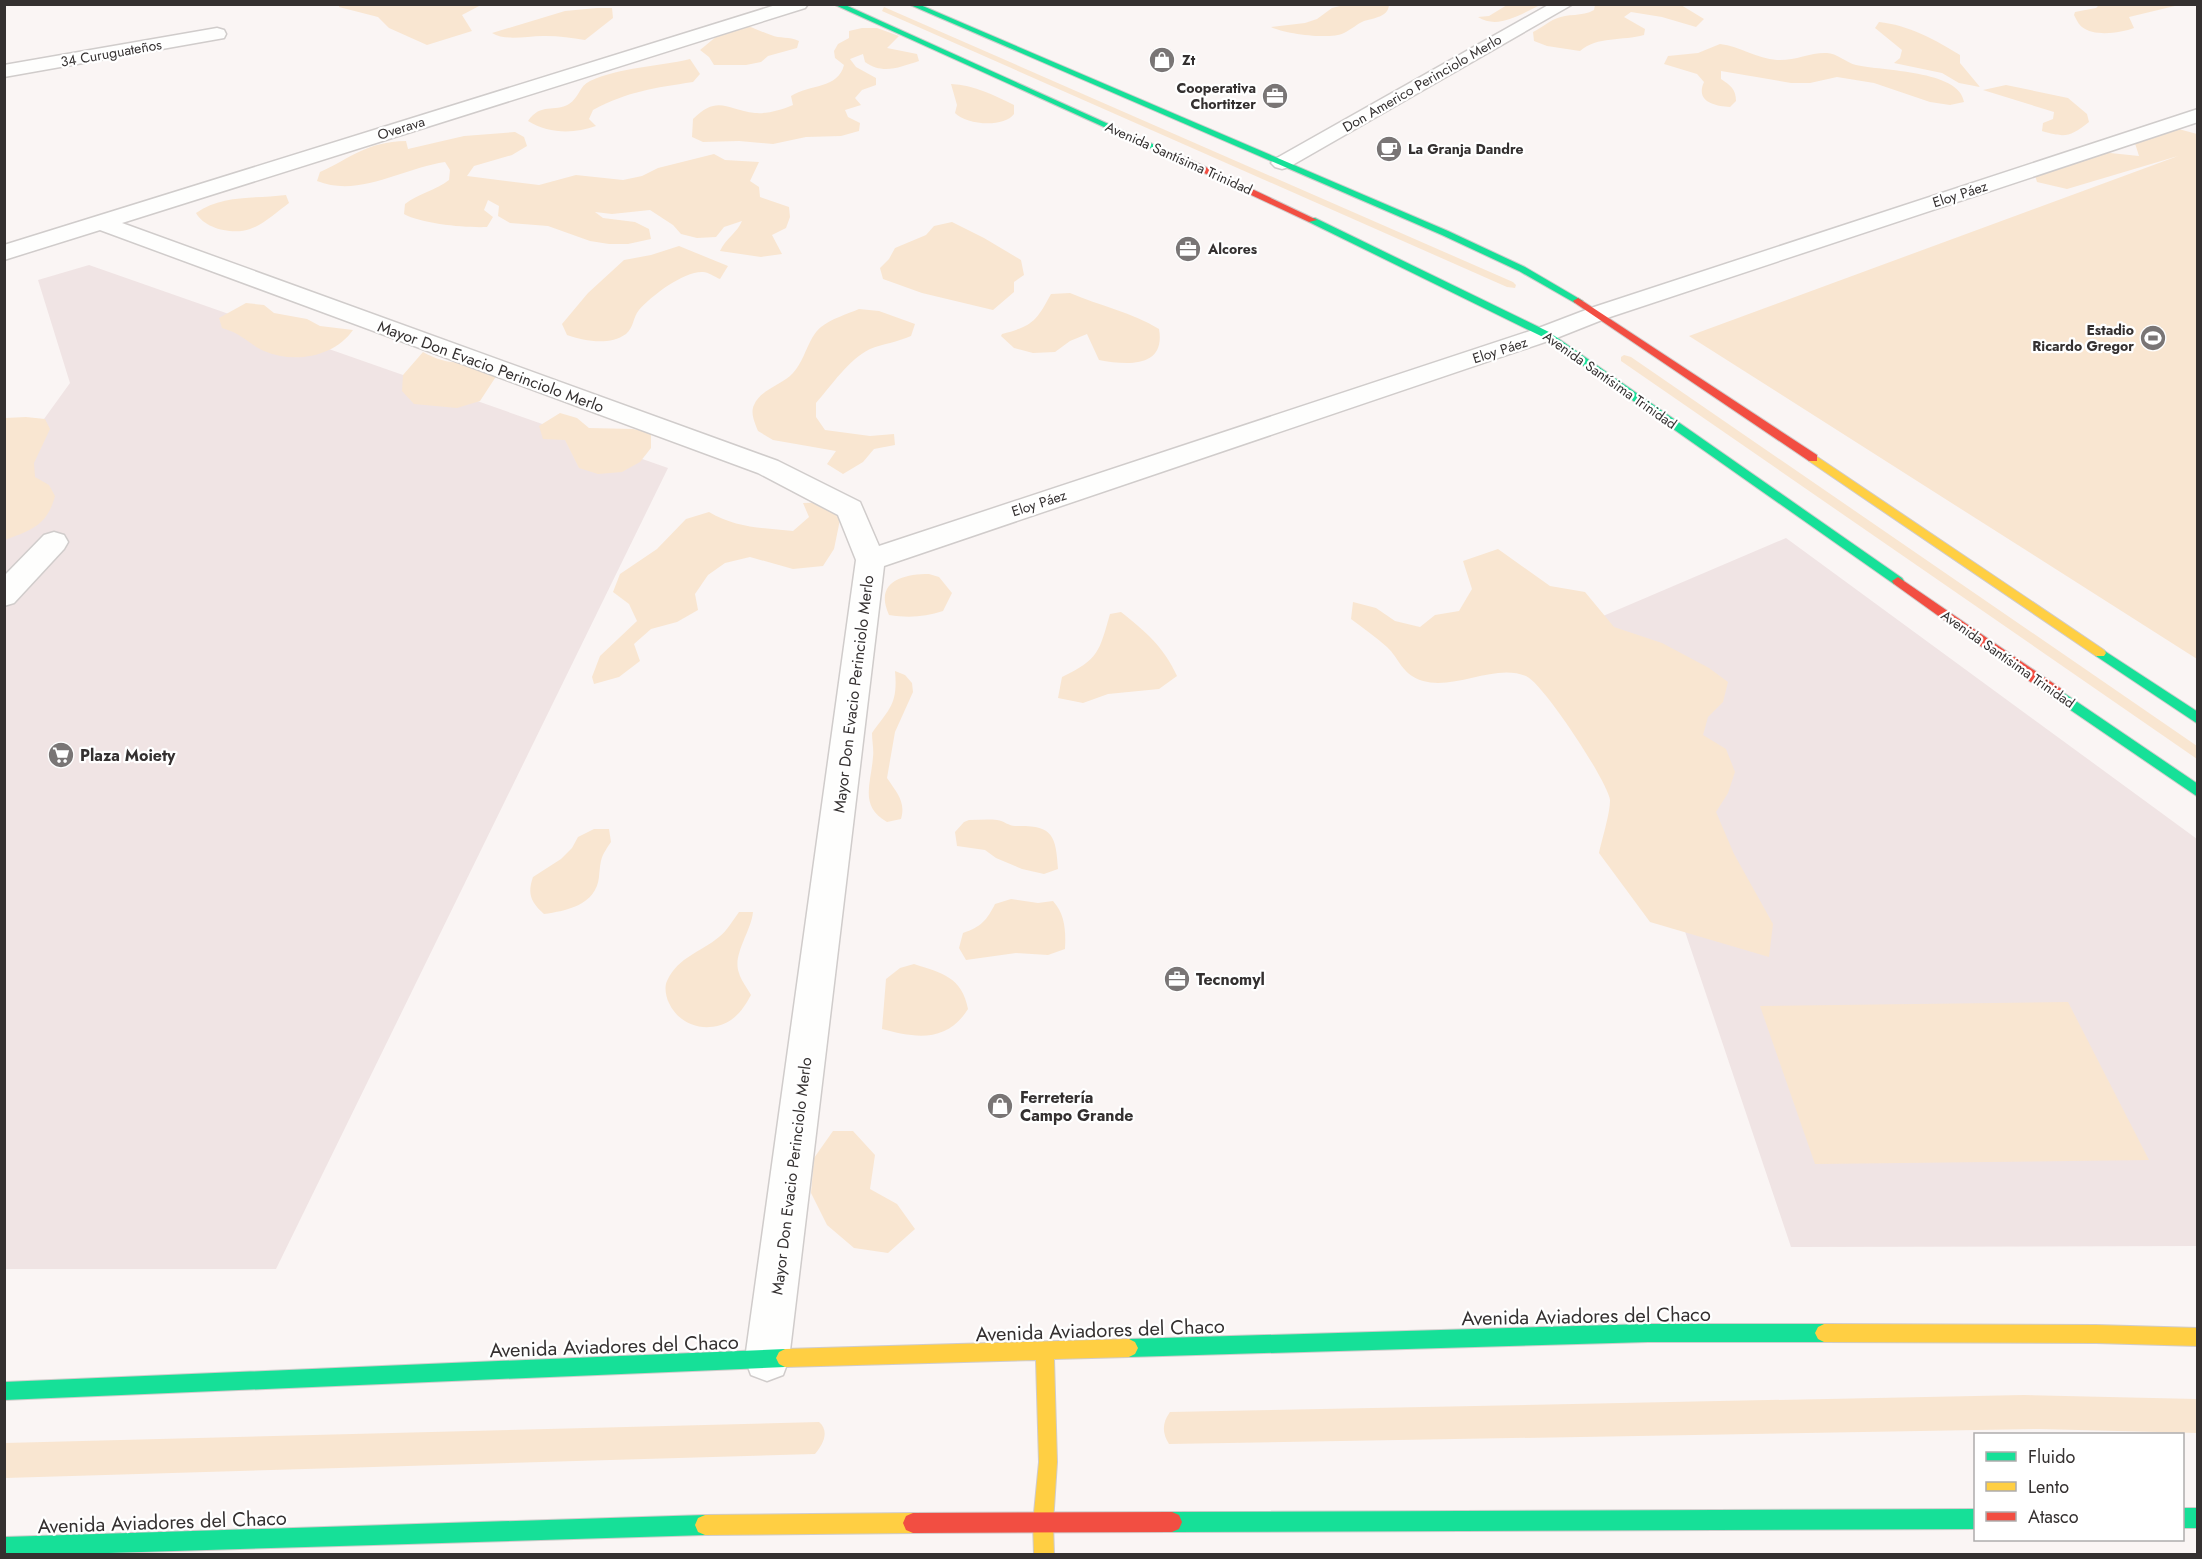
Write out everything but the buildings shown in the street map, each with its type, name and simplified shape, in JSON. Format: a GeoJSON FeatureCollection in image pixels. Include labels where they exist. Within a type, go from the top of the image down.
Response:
{"type":"FeatureCollection","features":[{"type":"Feature","properties":{"kind":"main road","name":"Avenida Santísima Trinidad"},"geometry":{"type":"LineString","coordinates":[[836,4],[1232,181],[1545,334],[2198,792]]}},
{"type":"Feature","properties":{"kind":"main road"},"geometry":{"type":"LineString","coordinates":[[911,4],[1282,162],[1522,269],[1599,313],[2198,719]]}},
{"type":"Feature","properties":{"kind":"main road","name":"Avenida Aviadores del Chaco"},"geometry":{"type":"LineString","coordinates":[[4,1391],[767,1359],[1648,1333],[2096,1334],[2198,1337]]}},
{"type":"Feature","properties":{"kind":"main road"},"geometry":{"type":"LineString","coordinates":[[1044,1554],[1043,1522],[1048,1462],[1045,1351]]}},
{"type":"Feature","properties":{"kind":"main road","name":"Avenida Aviadores del Chaco"},"geometry":{"type":"LineString","coordinates":[[4,1547],[736,1524],[1974,1519]]}},
{"type":"Feature","properties":{"kind":"street","name":"Overava"},"geometry":{"type":"LineString","coordinates":[[4,253],[799,4]]}},
{"type":"Feature","properties":{"kind":"street","name":"Don Americo Perinciolo Merlo"},"geometry":{"type":"LineString","coordinates":[[1282,162],[1564,4]]}},
{"type":"Feature","properties":{"kind":"street","name":"34 Curuguateños"},"geometry":{"type":"LineString","coordinates":[[4,71],[217,34]]}},
{"type":"Feature","properties":{"kind":"street","name":"Eloy Páez"},"geometry":{"type":"LineString","coordinates":[[870,560],[1545,334],[1599,313],[2198,115]]}},
{"type":"Feature","properties":{"kind":"street","name":"Mayor Don Evacio Perinciolo Merlo"},"geometry":{"type":"LineString","coordinates":[[98,222],[768,467],[850,509],[870,560],[859,662],[767,1359]]}},
{"type":"Feature","properties":{"kind":"street"},"geometry":{"type":"LineString","coordinates":[[4,595],[54,542]]}},
{"type":"Feature","properties":{"kind":"shaded area"},"geometry":{"type":"Polygon","coordinates":[[[339,4],[481,5],[462,15],[472,31],[427,45],[389,28],[378,17],[339,7],[339,4]]]}},
{"type":"Feature","properties":{"kind":"shaded area"},"geometry":{"type":"Polygon","coordinates":[[[1348,4],[1389,5],[1383,15],[1364,21],[1337,35],[1308,35],[1271,27],[1305,23],[1317,19],[1332,8],[1348,4]]]}},
{"type":"Feature","properties":{"kind":"shaded area"},"geometry":{"type":"Polygon","coordinates":[[[1507,5],[1540,5],[1501,21],[1486,21],[1478,17],[1489,16],[1507,5]]]}},
{"type":"Feature","properties":{"kind":"shaded area"},"geometry":{"type":"Polygon","coordinates":[[[1595,5],[1681,5],[1704,19],[1696,27],[1662,17],[1631,12],[1624,17],[1645,29],[1644,35],[1594,43],[1580,51],[1547,46],[1534,41],[1533,32],[1560,17],[1585,14],[1594,10],[1595,5]]]}},
{"type":"Feature","properties":{"kind":"shaded area"},"geometry":{"type":"Polygon","coordinates":[[[2099,5],[2179,5],[2129,17],[2134,28],[2108,33],[2087,30],[2080,25],[2074,15],[2075,12],[2096,8],[2099,5]]]}},
{"type":"Feature","properties":{"kind":"shaded area"},"geometry":{"type":"Polygon","coordinates":[[[884,7],[1513,282],[1516,285],[1515,288],[1507,287],[882,11],[884,7]]]}},
{"type":"Feature","properties":{"kind":"shaded area"},"geometry":{"type":"Polygon","coordinates":[[[612,8],[613,18],[585,40],[551,36],[504,37],[492,33],[565,11],[612,8]]]}},
{"type":"Feature","properties":{"kind":"shaded area"},"geometry":{"type":"Polygon","coordinates":[[[1879,22],[1901,26],[1921,34],[1960,55],[1960,63],[1980,87],[1959,83],[1942,73],[1894,63],[1900,58],[1902,50],[1875,28],[1879,22]]]}},
{"type":"Feature","properties":{"kind":"shaded area"},"geometry":{"type":"Polygon","coordinates":[[[739,24],[774,36],[799,41],[797,48],[768,56],[761,62],[746,65],[714,65],[709,57],[700,50],[717,36],[731,31],[739,24]]]}},
{"type":"Feature","properties":{"kind":"shaded area"},"geometry":{"type":"Polygon","coordinates":[[[877,28],[899,36],[887,48],[917,54],[919,61],[885,69],[865,62],[863,54],[850,59],[856,67],[876,78],[876,85],[862,90],[855,98],[861,105],[845,110],[848,117],[860,123],[859,131],[841,136],[806,137],[773,144],[739,141],[703,142],[692,137],[693,119],[709,107],[716,105],[765,113],[793,105],[791,96],[830,82],[841,73],[844,65],[835,58],[834,51],[838,44],[849,38],[849,31],[877,28]]]}},
{"type":"Feature","properties":{"kind":"shaded area"},"geometry":{"type":"Polygon","coordinates":[[[1720,44],[1777,60],[1827,53],[1856,65],[1935,78],[1959,91],[1964,102],[1950,105],[1930,102],[1874,83],[1837,77],[1810,83],[1791,83],[1721,71],[1721,79],[1732,88],[1736,101],[1730,107],[1713,104],[1704,98],[1702,89],[1704,82],[1697,74],[1664,64],[1668,56],[1698,53],[1720,44]]]}},
{"type":"Feature","properties":{"kind":"shaded area"},"geometry":{"type":"Polygon","coordinates":[[[690,59],[700,74],[693,82],[642,91],[618,98],[593,110],[589,119],[596,126],[562,131],[544,128],[528,121],[538,112],[569,104],[586,83],[602,76],[690,59]]]}},
{"type":"Feature","properties":{"kind":"shaded area"},"geometry":{"type":"Polygon","coordinates":[[[951,84],[976,88],[1014,105],[1014,114],[994,123],[976,122],[960,117],[955,113],[957,105],[951,84]]]}},
{"type":"Feature","properties":{"kind":"shaded area"},"geometry":{"type":"Polygon","coordinates":[[[2006,85],[2068,98],[2087,114],[2089,122],[2067,135],[2042,131],[2043,123],[2053,119],[2054,112],[1983,90],[2006,85]]]}},
{"type":"Feature","properties":{"kind":"shaded area"},"geometry":{"type":"Polygon","coordinates":[[[2164,125],[2197,134],[2197,659],[1689,336],[2178,156],[2067,189],[2037,182],[2032,165],[2068,152],[2091,151],[2139,156],[2133,137],[2164,125]]]}},
{"type":"Feature","properties":{"kind":"shaded area"},"geometry":{"type":"Polygon","coordinates":[[[515,132],[524,137],[527,146],[512,155],[474,166],[467,176],[539,185],[576,175],[623,180],[642,176],[658,168],[714,154],[725,160],[759,162],[750,181],[759,187],[760,197],[789,207],[790,217],[786,228],[772,235],[782,254],[761,257],[720,251],[742,221],[724,227],[716,237],[697,238],[681,234],[673,225],[650,210],[612,214],[595,212],[603,218],[635,222],[649,229],[651,239],[628,244],[590,241],[548,226],[510,223],[498,216],[499,206],[488,200],[484,210],[493,217],[487,227],[444,225],[404,214],[405,204],[449,180],[450,170],[445,162],[365,184],[333,185],[317,181],[320,172],[360,151],[380,144],[406,141],[408,149],[464,136],[515,132]]]}},
{"type":"Feature","properties":{"kind":"shaded area"},"geometry":{"type":"Polygon","coordinates":[[[286,195],[289,203],[270,218],[243,231],[228,231],[213,227],[200,219],[196,213],[228,200],[286,195]]]}},
{"type":"Feature","properties":{"kind":"shaded area"},"geometry":{"type":"Polygon","coordinates":[[[952,222],[1021,260],[1024,275],[1014,282],[1014,292],[993,310],[922,293],[883,279],[880,268],[895,248],[926,235],[934,226],[952,222]]]}},
{"type":"Feature","properties":{"kind":"shaded area"},"geometry":{"type":"Polygon","coordinates":[[[679,246],[728,266],[720,279],[705,272],[695,273],[668,285],[639,310],[629,331],[619,338],[597,341],[567,335],[562,324],[588,293],[624,260],[651,255],[679,246]]]}},
{"type":"Feature","properties":{"kind":"shaded area"},"geometry":{"type":"Polygon","coordinates":[[[89,265],[668,468],[276,1269],[5,1269],[5,473],[70,383],[38,280],[89,265]]]}},
{"type":"Feature","properties":{"kind":"shaded area"},"geometry":{"type":"Polygon","coordinates":[[[1070,293],[1138,318],[1159,329],[1160,342],[1156,351],[1150,358],[1142,361],[1121,363],[1099,360],[1087,334],[1070,341],[1055,352],[1033,353],[1014,348],[1001,336],[1032,322],[1051,294],[1070,293]]]}},
{"type":"Feature","properties":{"kind":"shaded area"},"geometry":{"type":"Polygon","coordinates":[[[246,303],[264,305],[274,313],[307,319],[320,326],[353,330],[335,346],[313,356],[276,355],[222,328],[219,318],[246,303]]]}},
{"type":"Feature","properties":{"kind":"shaded area"},"geometry":{"type":"Polygon","coordinates":[[[859,309],[879,311],[915,324],[911,336],[870,349],[862,354],[841,373],[816,403],[816,417],[825,430],[870,436],[894,434],[895,445],[874,449],[863,462],[843,474],[827,464],[836,451],[773,440],[758,431],[753,411],[754,405],[762,395],[793,373],[821,327],[859,309]]]}},
{"type":"Feature","properties":{"kind":"shaded area"},"geometry":{"type":"Polygon","coordinates":[[[423,352],[450,362],[478,361],[497,375],[480,401],[457,408],[414,404],[402,391],[403,375],[423,352]]]}},
{"type":"Feature","properties":{"kind":"shaded area"},"geometry":{"type":"Polygon","coordinates":[[[1624,355],[1631,357],[2197,746],[2197,759],[1621,361],[1624,355]]]}},
{"type":"Feature","properties":{"kind":"shaded area"},"geometry":{"type":"Polygon","coordinates":[[[560,413],[577,418],[589,428],[633,429],[651,433],[651,448],[640,462],[622,472],[598,474],[579,468],[565,440],[543,439],[539,426],[560,413]]]}},
{"type":"Feature","properties":{"kind":"shaded area"},"geometry":{"type":"Polygon","coordinates":[[[5,418],[45,419],[50,429],[34,463],[35,477],[49,485],[55,496],[52,506],[37,526],[5,540],[5,418]]]}},
{"type":"Feature","properties":{"kind":"shaded area"},"geometry":{"type":"Polygon","coordinates":[[[832,502],[841,515],[834,549],[823,566],[793,569],[750,557],[725,563],[708,575],[695,594],[698,610],[677,622],[651,629],[634,644],[640,661],[619,677],[594,684],[592,677],[600,656],[637,621],[629,604],[613,592],[620,574],[657,549],[686,519],[709,512],[740,524],[793,531],[809,517],[803,503],[832,502]]]}},
{"type":"Feature","properties":{"kind":"shaded area"},"geometry":{"type":"Polygon","coordinates":[[[1786,538],[2197,839],[2197,1246],[1791,1247],[1582,625],[1786,538]]]}},
{"type":"Feature","properties":{"kind":"shaded area"},"geometry":{"type":"Polygon","coordinates":[[[1498,549],[1550,586],[1585,592],[1614,627],[1662,643],[1709,668],[1728,682],[1723,702],[1708,717],[1703,735],[1726,749],[1735,772],[1728,793],[1716,812],[1734,854],[1773,924],[1769,957],[1650,922],[1599,853],[1610,806],[1607,790],[1560,714],[1526,676],[1501,673],[1449,682],[1423,681],[1410,675],[1387,647],[1351,619],[1353,602],[1376,608],[1395,621],[1420,627],[1435,615],[1459,611],[1472,589],[1463,561],[1498,549]]]}},
{"type":"Feature","properties":{"kind":"shaded area"},"geometry":{"type":"Polygon","coordinates":[[[929,574],[939,577],[952,593],[943,611],[930,615],[889,615],[885,595],[893,582],[909,576],[929,574]]]}},
{"type":"Feature","properties":{"kind":"shaded area"},"geometry":{"type":"Polygon","coordinates":[[[1121,612],[1153,640],[1166,656],[1177,676],[1159,689],[1108,694],[1083,703],[1058,698],[1062,677],[1091,659],[1100,646],[1110,614],[1121,612]]]}},
{"type":"Feature","properties":{"kind":"shaded area"},"geometry":{"type":"Polygon","coordinates":[[[895,671],[905,675],[912,683],[913,692],[895,732],[887,778],[900,798],[901,819],[887,822],[873,809],[870,802],[869,785],[873,754],[872,733],[894,699],[895,671]]]}},
{"type":"Feature","properties":{"kind":"shaded area"},"geometry":{"type":"Polygon","coordinates":[[[969,820],[997,820],[1013,826],[1037,827],[1044,830],[1050,834],[1056,847],[1058,869],[1044,874],[1022,869],[996,858],[985,850],[957,846],[955,832],[969,820]]]}},
{"type":"Feature","properties":{"kind":"shaded area"},"geometry":{"type":"Polygon","coordinates":[[[594,829],[609,829],[611,842],[602,859],[597,887],[579,905],[544,914],[531,897],[530,888],[533,877],[561,859],[572,848],[578,837],[594,829]]]}},
{"type":"Feature","properties":{"kind":"shaded area"},"geometry":{"type":"Polygon","coordinates":[[[1011,899],[1038,903],[1053,901],[1064,923],[1065,949],[1048,955],[1016,953],[966,960],[959,948],[963,933],[983,922],[995,904],[1011,899]]]}},
{"type":"Feature","properties":{"kind":"shaded area"},"geometry":{"type":"Polygon","coordinates":[[[739,912],[753,912],[738,959],[739,973],[751,995],[737,1015],[722,1024],[705,1027],[688,1023],[680,1018],[669,1003],[666,992],[667,981],[684,960],[722,935],[739,912]]]}},
{"type":"Feature","properties":{"kind":"shaded area"},"geometry":{"type":"Polygon","coordinates":[[[914,964],[949,978],[956,983],[965,998],[968,1009],[960,1020],[940,1033],[918,1036],[882,1029],[886,979],[900,968],[914,964]]]}},
{"type":"Feature","properties":{"kind":"shaded area"},"geometry":{"type":"Polygon","coordinates":[[[2068,1002],[2149,1160],[1815,1164],[1760,1006],[2068,1002]]]}},
{"type":"Feature","properties":{"kind":"shaded area"},"geometry":{"type":"Polygon","coordinates":[[[833,1131],[853,1131],[875,1155],[870,1189],[897,1204],[915,1229],[888,1253],[854,1248],[827,1225],[811,1193],[814,1158],[833,1131]]]}},
{"type":"Feature","properties":{"kind":"shaded area"},"geometry":{"type":"Polygon","coordinates":[[[2024,1395],[2197,1399],[2197,1433],[2039,1429],[1169,1444],[1164,1428],[1165,1420],[1170,1412],[2024,1395]]]}},
{"type":"Feature","properties":{"kind":"shaded area"},"geometry":{"type":"Polygon","coordinates":[[[819,1422],[825,1434],[815,1454],[5,1478],[5,1443],[819,1422]]]}},
{"type":"Feature","properties":{"kind":"traffic: fast"},"geometry":{"type":"LineString","coordinates":[[836,4],[1173,155]]}},
{"type":"Feature","properties":{"kind":"traffic: fast"},"geometry":{"type":"LineString","coordinates":[[911,4],[1445,233],[1522,269],[1578,301]]}},
{"type":"Feature","properties":{"kind":"traffic: fast"},"geometry":{"type":"LineString","coordinates":[[1312,220],[1545,334],[1898,581]]}},
{"type":"Feature","properties":{"kind":"traffic: fast"},"geometry":{"type":"LineString","coordinates":[[2100,653],[2198,719]]}},
{"type":"Feature","properties":{"kind":"traffic: fast"},"geometry":{"type":"LineString","coordinates":[[2058,694],[2198,792]]}},
{"type":"Feature","properties":{"kind":"traffic: fast"},"geometry":{"type":"LineString","coordinates":[[1129,1348],[1648,1333],[1824,1333]]}},
{"type":"Feature","properties":{"kind":"traffic: fast"},"geometry":{"type":"LineString","coordinates":[[4,1391],[785,1358]]}},
{"type":"Feature","properties":{"kind":"traffic: fast"},"geometry":{"type":"LineString","coordinates":[[2184,1518],[2198,1518]]}},
{"type":"Feature","properties":{"kind":"traffic: fast"},"geometry":{"type":"LineString","coordinates":[[1172,1522],[1974,1519]]}},
{"type":"Feature","properties":{"kind":"traffic: fast"},"geometry":{"type":"LineString","coordinates":[[4,1547],[705,1525]]}},
{"type":"Feature","properties":{"kind":"traffic: slow"},"geometry":{"type":"LineString","coordinates":[[1813,458],[2100,653]]}},
{"type":"Feature","properties":{"kind":"traffic: slow"},"geometry":{"type":"LineString","coordinates":[[1824,1333],[2096,1334],[2198,1337]]}},
{"type":"Feature","properties":{"kind":"traffic: slow"},"geometry":{"type":"LineString","coordinates":[[785,1358],[1129,1348]]}},
{"type":"Feature","properties":{"kind":"traffic: slow"},"geometry":{"type":"LineString","coordinates":[[1044,1554],[1043,1523],[1048,1462],[1045,1351]]}},
{"type":"Feature","properties":{"kind":"traffic: slow"},"geometry":{"type":"LineString","coordinates":[[705,1525],[913,1523]]}},
{"type":"Feature","properties":{"kind":"traffic: jam"},"geometry":{"type":"LineString","coordinates":[[1173,155],[1312,220]]}},
{"type":"Feature","properties":{"kind":"traffic: jam"},"geometry":{"type":"LineString","coordinates":[[1578,301],[1813,458]]}},
{"type":"Feature","properties":{"kind":"traffic: jam"},"geometry":{"type":"LineString","coordinates":[[1898,581],[2058,694]]}},
{"type":"Feature","properties":{"kind":"traffic: jam"},"geometry":{"type":"LineString","coordinates":[[913,1523],[1172,1522]]}},
{"type":"Feature","properties":{"kind":"place","name":"Zt"},"geometry":{"type":"Point","coordinates":[1162,60]}},
{"type":"Feature","properties":{"kind":"place","name":"Cooperativa Chortitzer"},"geometry":{"type":"Point","coordinates":[1275,96]}},
{"type":"Feature","properties":{"kind":"place","name":"La Granja Dandre"},"geometry":{"type":"Point","coordinates":[1389,149]}},
{"type":"Feature","properties":{"kind":"place","name":"Alcores"},"geometry":{"type":"Point","coordinates":[1188,249]}},
{"type":"Feature","properties":{"kind":"place","name":"Estadio Ricardo Gregor"},"geometry":{"type":"Point","coordinates":[2153,338]}},
{"type":"Feature","properties":{"kind":"place","name":"Plaza Moiety"},"geometry":{"type":"Point","coordinates":[61,755]}},
{"type":"Feature","properties":{"kind":"place","name":"Tecnomyl"},"geometry":{"type":"Point","coordinates":[1177,979]}},
{"type":"Feature","properties":{"kind":"place","name":"Ferretería Campo Grande"},"geometry":{"type":"Point","coordinates":[1000,1106]}}]}
